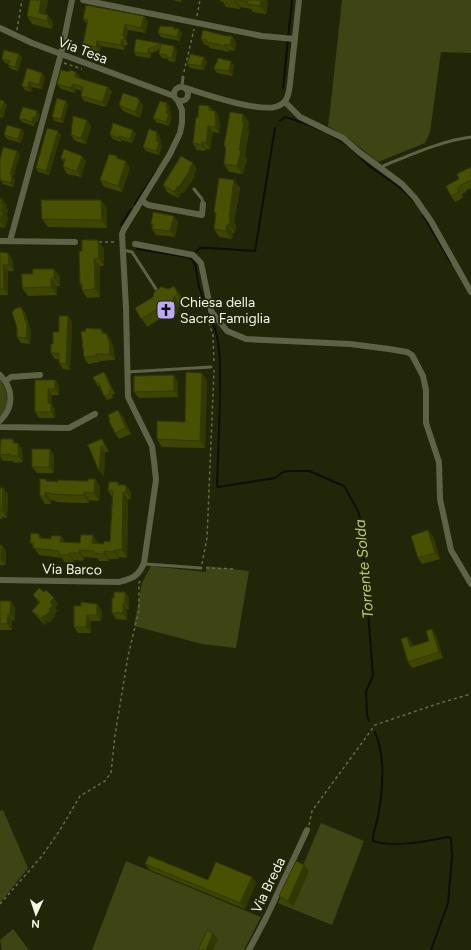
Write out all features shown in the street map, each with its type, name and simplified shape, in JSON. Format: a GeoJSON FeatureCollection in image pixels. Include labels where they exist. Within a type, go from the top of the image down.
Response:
{"type":"FeatureCollection","features":[{"type":"Feature","properties":{"kind":"street"},"geometry":{"type":"LineString","coordinates":[[10,241],[61,54],[72,0]]}},
{"type":"Feature","properties":{"kind":"street"},"geometry":{"type":"LineString","coordinates":[[83,0],[262,36],[294,39]]}},
{"type":"Feature","properties":{"kind":"street"},"geometry":{"type":"LineString","coordinates":[[182,110],[176,98],[176,89],[184,87],[199,93],[253,107],[278,107],[284,102],[288,95],[299,0]]}},
{"type":"Feature","properties":{"kind":"street","name":"Via Tesa"},"geometry":{"type":"LineString","coordinates":[[0,28],[61,54],[122,78],[159,90],[176,98]]}},
{"type":"Feature","properties":{"kind":"street"},"geometry":{"type":"LineString","coordinates":[[142,575],[156,480],[152,446],[128,397],[126,308],[122,242],[124,229],[170,154],[180,133],[182,110],[188,98],[189,92],[184,87]]}},
{"type":"Feature","properties":{"kind":"street","name":"Via Tesa"},"geometry":{"type":"LineString","coordinates":[[159,90],[176,89]]}},
{"type":"Feature","properties":{"kind":"street"},"geometry":{"type":"LineString","coordinates":[[176,98],[183,101],[199,93]]}},
{"type":"Feature","properties":{"kind":"street"},"geometry":{"type":"LineString","coordinates":[[284,102],[300,117],[343,138],[402,184],[415,198],[470,288]]}},
{"type":"Feature","properties":{"kind":"street"},"geometry":{"type":"LineString","coordinates":[[142,201],[148,205],[202,215],[203,204]]}},
{"type":"Feature","properties":{"kind":"street"},"geometry":{"type":"LineString","coordinates":[[0,241],[75,242]]}},
{"type":"Feature","properties":{"kind":"street"},"geometry":{"type":"LineString","coordinates":[[135,244],[188,252],[194,255],[201,262],[211,311],[227,331],[246,339],[350,344],[407,352],[412,356],[423,376],[426,390],[426,424],[438,462],[440,499],[450,550],[471,584]]}},
{"type":"Feature","properties":{"kind":"street"},"geometry":{"type":"LineString","coordinates":[[0,375],[6,381],[10,391],[11,402],[8,412],[0,421]]}},
{"type":"Feature","properties":{"kind":"street"},"geometry":{"type":"LineString","coordinates":[[6,381],[11,377],[40,376]]}},
{"type":"Feature","properties":{"kind":"street"},"geometry":{"type":"LineString","coordinates":[[0,427],[69,428],[95,414]]}},
{"type":"Feature","properties":{"kind":"street","name":"Via Barco"},"geometry":{"type":"LineString","coordinates":[[0,580],[119,582],[142,575]]}},
{"type":"Feature","properties":{"kind":"street","name":"Via Breda"},"geometry":{"type":"LineString","coordinates":[[249,950],[308,830]]}},
{"type":"Feature","properties":{"kind":"lane"},"geometry":{"type":"LineString","coordinates":[[183,77],[184,87]]}},
{"type":"Feature","properties":{"kind":"lane"},"geometry":{"type":"LineString","coordinates":[[380,168],[421,150],[471,137]]}},
{"type":"Feature","properties":{"kind":"lane"},"geometry":{"type":"LineString","coordinates":[[194,189],[202,199],[203,204]]}},
{"type":"Feature","properties":{"kind":"lane"},"geometry":{"type":"LineString","coordinates":[[123,250],[132,252],[158,292]]}},
{"type":"Feature","properties":{"kind":"lane"},"geometry":{"type":"LineString","coordinates":[[127,372],[213,367]]}},
{"type":"Feature","properties":{"kind":"lane"},"geometry":{"type":"LineString","coordinates":[[144,564],[201,568]]}},
{"type":"Feature","properties":{"kind":"path"},"geometry":{"type":"LineString","coordinates":[[16,35],[22,0]]}},
{"type":"Feature","properties":{"kind":"path"},"geometry":{"type":"LineString","coordinates":[[183,77],[200,0]]}},
{"type":"Feature","properties":{"kind":"path"},"geometry":{"type":"LineString","coordinates":[[98,242],[122,242]]}},
{"type":"Feature","properties":{"kind":"path"},"geometry":{"type":"LineString","coordinates":[[211,311],[206,314],[213,335],[213,367],[207,538],[201,568],[236,569]]}},
{"type":"Feature","properties":{"kind":"path"},"geometry":{"type":"LineString","coordinates":[[0,904],[42,856],[60,830],[80,796],[105,781],[110,773],[124,680],[139,610],[139,583],[142,575]]}},
{"type":"Feature","properties":{"kind":"path"},"geometry":{"type":"LineString","coordinates":[[308,830],[312,811],[374,725],[471,694]]}},
{"type":"Feature","properties":{"kind":"green space"},"geometry":{"type":"Polygon","coordinates":[[[342,0],[471,0],[471,53],[441,52],[430,132],[425,143],[378,162],[348,138],[328,126],[342,0]]]}},
{"type":"Feature","properties":{"kind":"green space"},"geometry":{"type":"Polygon","coordinates":[[[0,380],[5,389],[7,403],[0,416],[0,380]]]}},
{"type":"Feature","properties":{"kind":"green space"},"geometry":{"type":"Polygon","coordinates":[[[151,566],[206,572],[207,566],[249,571],[236,648],[202,644],[134,626],[142,583],[151,566]]]}},
{"type":"Feature","properties":{"kind":"green space"},"geometry":{"type":"Polygon","coordinates":[[[3,810],[28,868],[0,903],[0,811],[3,810]]]}},
{"type":"Feature","properties":{"kind":"green space"},"geometry":{"type":"Polygon","coordinates":[[[321,823],[364,841],[332,925],[278,903],[297,863],[303,865],[321,823]]]}},
{"type":"Feature","properties":{"kind":"green space"},"geometry":{"type":"Polygon","coordinates":[[[126,861],[261,917],[244,950],[92,950],[126,861]]]}},
{"type":"Feature","properties":{"kind":"green space"},"geometry":{"type":"Polygon","coordinates":[[[13,929],[29,950],[2,950],[0,940],[13,929]]]}},
{"type":"Feature","properties":{"kind":"building"},"geometry":{"type":"Polygon","coordinates":[[[30,0],[41,0],[39,13],[48,15],[47,21],[27,16],[30,0]]]}},
{"type":"Feature","properties":{"kind":"building"},"geometry":{"type":"Polygon","coordinates":[[[238,0],[261,0],[260,6],[247,4],[248,2],[238,0]]]}},
{"type":"Feature","properties":{"kind":"building"},"geometry":{"type":"Polygon","coordinates":[[[86,5],[144,16],[141,28],[125,24],[123,35],[125,39],[121,40],[121,45],[97,41],[96,47],[83,44],[88,20],[83,19],[86,5]]]}},
{"type":"Feature","properties":{"kind":"building"},"geometry":{"type":"Polygon","coordinates":[[[160,26],[179,29],[177,37],[158,33],[160,26]]]}},
{"type":"Feature","properties":{"kind":"building"},"geometry":{"type":"Polygon","coordinates":[[[203,30],[226,36],[232,36],[230,45],[225,44],[225,46],[206,42],[207,40],[201,39],[203,30]]]}},
{"type":"Feature","properties":{"kind":"building"},"geometry":{"type":"Polygon","coordinates":[[[136,39],[174,46],[172,58],[166,57],[167,55],[159,54],[161,44],[148,49],[148,54],[134,52],[136,39]]]}},
{"type":"Feature","properties":{"kind":"building"},"geometry":{"type":"Polygon","coordinates":[[[4,50],[19,54],[15,67],[8,65],[10,61],[2,59],[4,50]]]}},
{"type":"Feature","properties":{"kind":"building"},"geometry":{"type":"Polygon","coordinates":[[[190,54],[204,57],[201,66],[187,64],[190,54]]]}},
{"type":"Feature","properties":{"kind":"building"},"geometry":{"type":"Polygon","coordinates":[[[218,58],[231,61],[229,71],[214,69],[218,58]]]}},
{"type":"Feature","properties":{"kind":"building"},"geometry":{"type":"Polygon","coordinates":[[[27,68],[42,73],[39,85],[29,82],[28,88],[22,86],[27,68]]]}},
{"type":"Feature","properties":{"kind":"building"},"geometry":{"type":"Polygon","coordinates":[[[61,70],[76,72],[75,77],[108,87],[102,102],[81,96],[83,87],[73,84],[71,88],[57,84],[61,70]]]}},
{"type":"Feature","properties":{"kind":"building"},"geometry":{"type":"Polygon","coordinates":[[[123,93],[138,98],[139,102],[135,112],[119,105],[123,93]]]}},
{"type":"Feature","properties":{"kind":"building"},"geometry":{"type":"Polygon","coordinates":[[[57,98],[66,101],[61,119],[52,117],[57,98]]]}},
{"type":"Feature","properties":{"kind":"building"},"geometry":{"type":"Polygon","coordinates":[[[0,100],[4,101],[0,114],[0,100]]]}},
{"type":"Feature","properties":{"kind":"building"},"geometry":{"type":"Polygon","coordinates":[[[160,101],[167,103],[166,107],[168,108],[166,113],[169,114],[166,122],[153,118],[160,101]]]}},
{"type":"Feature","properties":{"kind":"building"},"geometry":{"type":"Polygon","coordinates":[[[199,105],[209,106],[209,110],[215,111],[216,117],[215,127],[208,126],[206,143],[202,142],[202,145],[193,143],[199,105]]]}},
{"type":"Feature","properties":{"kind":"building"},"geometry":{"type":"Polygon","coordinates":[[[23,107],[37,111],[32,122],[19,118],[23,107]]]}},
{"type":"Feature","properties":{"kind":"building"},"geometry":{"type":"Polygon","coordinates":[[[230,112],[243,114],[242,122],[244,122],[239,150],[241,151],[237,166],[224,164],[226,147],[224,146],[230,112]]]}},
{"type":"Feature","properties":{"kind":"building"},"geometry":{"type":"Polygon","coordinates":[[[73,116],[87,120],[81,138],[71,135],[73,116]]]}},
{"type":"Feature","properties":{"kind":"building"},"geometry":{"type":"Polygon","coordinates":[[[113,123],[133,130],[130,139],[110,135],[113,123]]]}},
{"type":"Feature","properties":{"kind":"building"},"geometry":{"type":"Polygon","coordinates":[[[7,125],[21,129],[18,139],[4,135],[7,125]]]}},
{"type":"Feature","properties":{"kind":"building"},"geometry":{"type":"Polygon","coordinates":[[[47,128],[58,131],[46,171],[36,168],[47,128]]]}},
{"type":"Feature","properties":{"kind":"building"},"geometry":{"type":"Polygon","coordinates":[[[149,129],[157,132],[156,136],[158,136],[156,141],[159,142],[156,151],[143,147],[149,129]]]}},
{"type":"Feature","properties":{"kind":"building"},"geometry":{"type":"Polygon","coordinates":[[[3,147],[17,151],[10,174],[12,175],[11,183],[0,180],[0,160],[3,147]]]}},
{"type":"Feature","properties":{"kind":"building"},"geometry":{"type":"Polygon","coordinates":[[[64,149],[82,156],[77,171],[63,167],[65,159],[61,158],[64,149]]]}},
{"type":"Feature","properties":{"kind":"building"},"geometry":{"type":"Polygon","coordinates":[[[109,154],[126,161],[118,186],[100,180],[109,154]]]}},
{"type":"Feature","properties":{"kind":"building"},"geometry":{"type":"Polygon","coordinates":[[[181,156],[193,163],[179,187],[178,186],[174,192],[163,185],[181,156]]]}},
{"type":"Feature","properties":{"kind":"building"},"geometry":{"type":"Polygon","coordinates":[[[471,167],[471,180],[457,188],[459,192],[451,196],[446,186],[459,179],[457,174],[471,167]]]}},
{"type":"Feature","properties":{"kind":"building"},"geometry":{"type":"Polygon","coordinates":[[[219,178],[234,180],[229,225],[227,225],[226,231],[214,229],[216,213],[214,212],[219,178]]]}},
{"type":"Feature","properties":{"kind":"building"},"geometry":{"type":"Polygon","coordinates":[[[0,199],[2,199],[1,204],[3,204],[1,211],[3,212],[0,222],[0,199]]]}},
{"type":"Feature","properties":{"kind":"building"},"geometry":{"type":"Polygon","coordinates":[[[41,200],[101,200],[102,220],[42,219],[41,200]]]}},
{"type":"Feature","properties":{"kind":"building"},"geometry":{"type":"Polygon","coordinates":[[[153,212],[174,216],[170,231],[152,229],[153,224],[151,224],[153,212]]]}},
{"type":"Feature","properties":{"kind":"building"},"geometry":{"type":"Polygon","coordinates":[[[82,240],[98,240],[99,258],[94,259],[95,289],[82,290],[82,284],[80,284],[79,251],[82,251],[82,240]]]}},
{"type":"Feature","properties":{"kind":"building"},"geometry":{"type":"Polygon","coordinates":[[[0,252],[8,253],[9,265],[3,265],[4,289],[0,289],[0,252]]]}},
{"type":"Feature","properties":{"kind":"building"},"geometry":{"type":"Polygon","coordinates":[[[33,269],[54,269],[54,278],[51,278],[51,287],[22,288],[22,274],[33,274],[33,269]]]}},
{"type":"Feature","properties":{"kind":"building"},"geometry":{"type":"Polygon","coordinates":[[[174,286],[178,294],[174,297],[172,305],[164,309],[159,308],[141,319],[135,308],[153,297],[154,292],[161,287],[169,289],[174,286]]]}},
{"type":"Feature","properties":{"kind":"building"},"geometry":{"type":"Polygon","coordinates":[[[21,307],[27,325],[26,338],[17,337],[17,328],[12,312],[14,309],[21,307]]]}},
{"type":"Feature","properties":{"kind":"building"},"geometry":{"type":"Polygon","coordinates":[[[59,316],[68,316],[66,364],[59,363],[59,353],[51,353],[53,332],[59,332],[59,316]]]}},
{"type":"Feature","properties":{"kind":"building"},"geometry":{"type":"Polygon","coordinates":[[[86,328],[101,329],[102,333],[107,334],[110,354],[96,354],[96,356],[84,357],[81,331],[85,332],[86,328]]]}},
{"type":"Feature","properties":{"kind":"building"},"geometry":{"type":"Polygon","coordinates":[[[104,372],[112,390],[109,391],[110,394],[104,396],[98,382],[96,383],[93,377],[104,372]]]}},
{"type":"Feature","properties":{"kind":"building"},"geometry":{"type":"Polygon","coordinates":[[[186,372],[202,373],[200,441],[157,439],[157,421],[185,422],[186,372]]]}},
{"type":"Feature","properties":{"kind":"building"},"geometry":{"type":"Polygon","coordinates":[[[174,375],[174,391],[134,392],[134,376],[174,375]]]}},
{"type":"Feature","properties":{"kind":"building"},"geometry":{"type":"Polygon","coordinates":[[[35,380],[55,380],[55,389],[48,389],[48,403],[51,403],[51,412],[35,412],[35,380]]]}},
{"type":"Feature","properties":{"kind":"building"},"geometry":{"type":"Polygon","coordinates":[[[118,410],[126,428],[115,433],[109,421],[108,415],[118,410]]]}},
{"type":"Feature","properties":{"kind":"building"},"geometry":{"type":"Polygon","coordinates":[[[1,439],[13,439],[13,443],[18,443],[18,456],[10,456],[10,454],[0,455],[1,439]]]}},
{"type":"Feature","properties":{"kind":"building"},"geometry":{"type":"Polygon","coordinates":[[[102,439],[105,446],[101,446],[99,471],[87,445],[102,439]]]}},
{"type":"Feature","properties":{"kind":"building"},"geometry":{"type":"Polygon","coordinates":[[[32,449],[50,449],[49,467],[32,467],[32,449]]]}},
{"type":"Feature","properties":{"kind":"building"},"geometry":{"type":"Polygon","coordinates":[[[40,479],[58,482],[58,480],[88,481],[88,479],[95,479],[94,493],[84,492],[84,495],[73,495],[50,494],[45,492],[45,496],[40,496],[40,479]]]}},
{"type":"Feature","properties":{"kind":"building"},"geometry":{"type":"Polygon","coordinates":[[[109,482],[118,482],[118,485],[126,485],[126,492],[123,492],[122,550],[114,550],[114,552],[104,551],[104,554],[94,553],[94,551],[79,550],[79,553],[59,555],[59,551],[33,548],[34,543],[30,542],[31,533],[39,534],[39,538],[51,539],[51,536],[61,536],[60,542],[80,543],[81,535],[93,535],[92,543],[104,544],[104,541],[110,542],[113,491],[108,491],[109,482]]]}},
{"type":"Feature","properties":{"kind":"building"},"geometry":{"type":"Polygon","coordinates":[[[0,488],[3,488],[2,511],[0,511],[0,488]]]}},
{"type":"Feature","properties":{"kind":"building"},"geometry":{"type":"Polygon","coordinates":[[[428,530],[435,553],[418,558],[411,536],[428,530]]]}},
{"type":"Feature","properties":{"kind":"building"},"geometry":{"type":"Polygon","coordinates":[[[0,545],[2,545],[1,559],[0,559],[0,545]]]}},
{"type":"Feature","properties":{"kind":"building"},"geometry":{"type":"Polygon","coordinates":[[[39,588],[44,592],[46,590],[54,598],[50,602],[53,605],[49,609],[51,610],[41,618],[32,611],[40,602],[33,595],[39,588]]]}},
{"type":"Feature","properties":{"kind":"building"},"geometry":{"type":"Polygon","coordinates":[[[114,592],[125,592],[123,613],[112,613],[112,598],[114,598],[114,592]]]}},
{"type":"Feature","properties":{"kind":"building"},"geometry":{"type":"Polygon","coordinates":[[[0,601],[11,601],[10,614],[8,614],[7,624],[0,624],[0,601]]]}},
{"type":"Feature","properties":{"kind":"building"},"geometry":{"type":"Polygon","coordinates":[[[81,602],[97,604],[97,615],[87,615],[86,627],[74,627],[74,606],[81,606],[81,602]]]}},
{"type":"Feature","properties":{"kind":"building"},"geometry":{"type":"Polygon","coordinates":[[[432,629],[439,652],[408,662],[401,639],[407,637],[410,647],[429,641],[426,631],[432,629]]]}},
{"type":"Feature","properties":{"kind":"building"},"geometry":{"type":"Polygon","coordinates":[[[149,856],[208,880],[216,862],[252,877],[240,903],[145,864],[149,856]]]}},
{"type":"Feature","properties":{"kind":"building"},"geometry":{"type":"Polygon","coordinates":[[[296,861],[304,865],[288,901],[279,896],[296,861]]]}},
{"type":"Feature","properties":{"kind":"building"},"geometry":{"type":"Polygon","coordinates":[[[207,930],[213,933],[206,950],[198,950],[207,930]]]}},
{"type":"Feature","properties":{"kind":"waterway"},"geometry":{"type":"LineString","coordinates":[[283,88],[292,0]]}},
{"type":"Feature","properties":{"kind":"waterway"},"geometry":{"type":"LineString","coordinates":[[280,121],[285,117],[293,119],[317,128],[340,140],[372,168],[401,188],[415,203]]}},
{"type":"Feature","properties":{"kind":"waterway"},"geometry":{"type":"LineString","coordinates":[[196,252],[200,248],[255,251],[275,128]]}},
{"type":"Feature","properties":{"kind":"waterway","name":"Torrente Solda"},"geometry":{"type":"LineString","coordinates":[[135,204],[157,170]]}},
{"type":"Feature","properties":{"kind":"waterway","name":"Torrente Solda"},"geometry":{"type":"LineString","coordinates":[[121,225],[131,209]]}},
{"type":"Feature","properties":{"kind":"waterway"},"geometry":{"type":"LineString","coordinates":[[423,215],[451,263]]}},
{"type":"Feature","properties":{"kind":"waterway","name":"Torrente Solda"},"geometry":{"type":"LineString","coordinates":[[137,249],[187,257],[191,259],[195,264],[199,287],[208,311]]}},
{"type":"Feature","properties":{"kind":"waterway","name":"Torrente Solda"},"geometry":{"type":"LineString","coordinates":[[209,314],[216,331],[220,358],[218,487],[275,478],[283,472],[309,471],[344,486],[358,511],[361,521],[373,676],[366,691],[367,715],[369,721]]}},
{"type":"Feature","properties":{"kind":"waterway","name":"Torrente Solda"},"geometry":{"type":"LineString","coordinates":[[375,732],[381,752],[382,785],[380,806],[373,841],[400,844],[448,837],[451,838],[452,857],[448,903],[431,950]]}},
{"type":"Feature","properties":{"kind":"place","name":"Chiesa della Sacra Famiglia"},"geometry":{"type":"Point","coordinates":[166,310]}}]}
